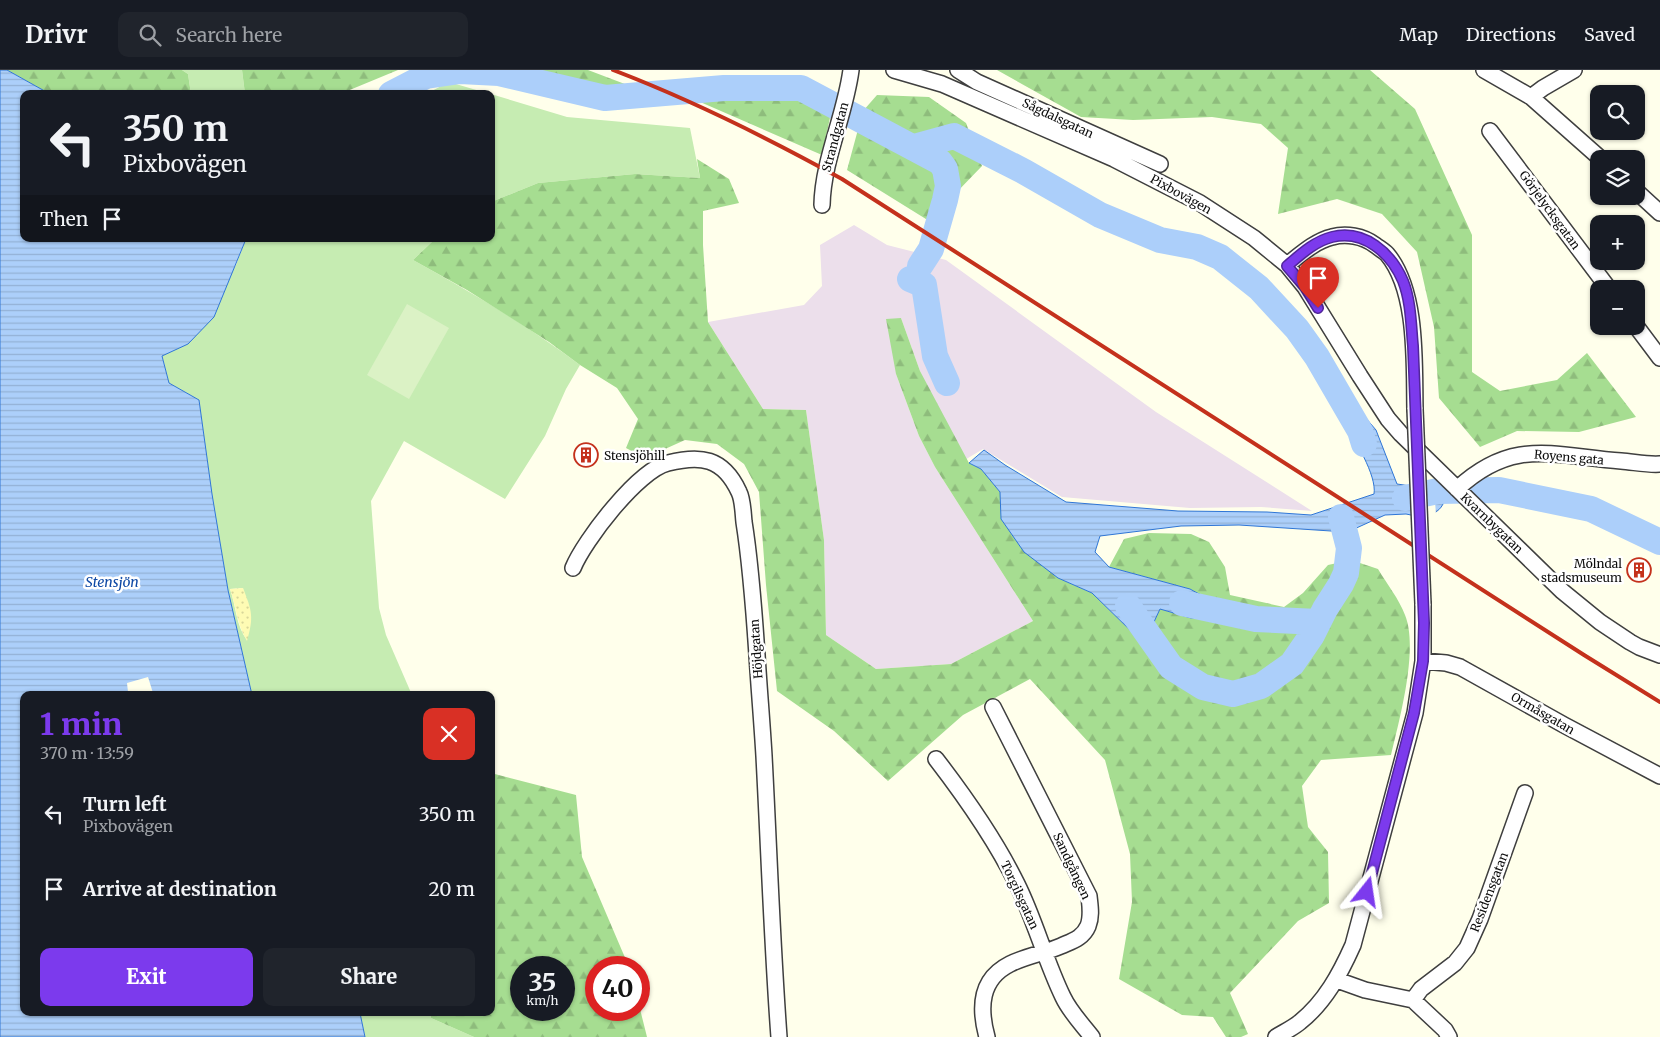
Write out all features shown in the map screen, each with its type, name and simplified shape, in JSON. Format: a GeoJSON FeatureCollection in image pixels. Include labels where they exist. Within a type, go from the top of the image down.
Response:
{"type":"FeatureCollection","features":[{"type":"Feature","properties":{"kind":"street","name":"Strandgatan"},"geometry":{"type":"LineString","coordinates":[[822,205],[825,170],[847,91],[850,70]]}},
{"type":"Feature","properties":{"kind":"street","name":"Pixbovägen"},"geometry":{"type":"LineString","coordinates":[[894,70],[951,88],[1014,114],[1149,176],[1200,203],[1238,227],[1287,266],[1305,287],[1388,419]]}},
{"type":"Feature","properties":{"kind":"street","name":"Sågdalsgatan"},"geometry":{"type":"LineString","coordinates":[[958,70],[977,82],[1160,164]]}},
{"type":"Feature","properties":{"kind":"street"},"geometry":{"type":"LineString","coordinates":[[1484,70],[1531,97],[1591,150]]}},
{"type":"Feature","properties":{"kind":"street"},"geometry":{"type":"LineString","coordinates":[[1531,97],[1574,70]]}},
{"type":"Feature","properties":{"kind":"street","name":"Görjelycksgatan"},"geometry":{"type":"LineString","coordinates":[[1490,131],[1602,280]]}},
{"type":"Feature","properties":{"kind":"street"},"geometry":{"type":"LineString","coordinates":[[1645,199],[1660,213]]}},
{"type":"Feature","properties":{"kind":"street"},"geometry":{"type":"LineString","coordinates":[[1276,1037],[1299,1023],[1313,1010],[1337,980],[1354,945],[1414,713],[1423,661],[1423,604],[1413,346],[1410,313],[1403,282],[1387,254],[1368,240],[1350,235],[1331,237],[1311,247],[1287,266]]}},
{"type":"Feature","properties":{"kind":"street"},"geometry":{"type":"LineString","coordinates":[[1643,335],[1660,358]]}},
{"type":"Feature","properties":{"kind":"street","name":"Kvarnbygatan"},"geometry":{"type":"LineString","coordinates":[[1388,419],[1401,434],[1562,591],[1600,622],[1639,647],[1660,655]]}},
{"type":"Feature","properties":{"kind":"street","name":"Royens gata"},"geometry":{"type":"LineString","coordinates":[[1454,486],[1486,466],[1507,458],[1530,453],[1660,464]]}},
{"type":"Feature","properties":{"kind":"street","name":"Höjdgatan"},"geometry":{"type":"LineString","coordinates":[[573,568],[578,556],[617,505],[634,486],[653,470],[665,463],[693,458],[705,459],[716,464],[729,476],[739,492],[746,534],[755,629],[764,754],[779,1037]]}},
{"type":"Feature","properties":{"kind":"street","name":"Kvarnbygatan"},"geometry":{"type":"LineString","coordinates":[[1600,622],[1660,644]]}},
{"type":"Feature","properties":{"kind":"street","name":"Ormåsgatan"},"geometry":{"type":"LineString","coordinates":[[1423,661],[1460,666],[1580,734],[1660,776]]}},
{"type":"Feature","properties":{"kind":"street","name":"Sandgången"},"geometry":{"type":"LineString","coordinates":[[988,1037],[982,1003],[991,980],[999,971],[1010,964],[1076,940],[1084,933],[1090,918],[1089,896],[993,707]]}},
{"type":"Feature","properties":{"kind":"street","name":"Torgilsgatan"},"geometry":{"type":"LineString","coordinates":[[936,759],[962,793],[1017,883],[1064,998],[1092,1037]]}},
{"type":"Feature","properties":{"kind":"street","name":"Residensgatan"},"geometry":{"type":"LineString","coordinates":[[1413,1000],[1421,989],[1455,963],[1467,948],[1480,919],[1525,793]]}},
{"type":"Feature","properties":{"kind":"street"},"geometry":{"type":"LineString","coordinates":[[1337,980],[1365,990],[1413,1000],[1445,1030],[1449,1037]]}},
{"type":"Feature","properties":{"kind":"shaded area"},"geometry":{"type":"Polygon","coordinates":[[[854,225],[887,245],[946,260],[1156,412],[1312,511],[1261,507],[1190,508],[1062,497],[983,449],[963,461],[920,371],[901,318],[896,374],[919,436],[935,467],[1033,621],[951,664],[876,669],[826,635],[824,540],[806,410],[763,409],[708,322],[804,305],[822,286],[820,245],[854,225]]]}},
{"type":"Feature","properties":{"kind":"green space"},"geometry":{"type":"Polygon","coordinates":[[[7,70],[182,70],[188,74],[190,90],[43,90],[7,70]]]}},
{"type":"Feature","properties":{"kind":"green space"},"geometry":{"type":"Polygon","coordinates":[[[182,70],[242,70],[244,90],[190,90],[188,74],[182,70]]]}},
{"type":"Feature","properties":{"kind":"green space"},"geometry":{"type":"Polygon","coordinates":[[[242,70],[398,70],[350,90],[244,90],[242,70]]]}},
{"type":"Feature","properties":{"kind":"green space"},"geometry":{"type":"Polygon","coordinates":[[[524,70],[588,70],[638,89],[601,93],[524,70]]]}},
{"type":"Feature","properties":{"kind":"green space"},"geometry":{"type":"Polygon","coordinates":[[[997,70],[1370,70],[1415,109],[1472,235],[1472,372],[1500,391],[1557,380],[1587,353],[1636,417],[1579,432],[1517,431],[1480,447],[1439,398],[1434,327],[1417,252],[1382,214],[1337,199],[1278,214],[1288,148],[1261,124],[1212,117],[1133,120],[1081,117],[997,70]]]}},
{"type":"Feature","properties":{"kind":"green space"},"geometry":{"type":"Polygon","coordinates":[[[449,82],[476,90],[434,90],[449,82]]]}},
{"type":"Feature","properties":{"kind":"green space"},"geometry":{"type":"Polygon","coordinates":[[[730,94],[796,99],[831,113],[822,155],[691,98],[730,94]]]}},
{"type":"Feature","properties":{"kind":"green space"},"geometry":{"type":"Polygon","coordinates":[[[495,95],[567,117],[690,128],[700,178],[635,174],[538,183],[495,200],[495,95]]]}},
{"type":"Feature","properties":{"kind":"green space"},"geometry":{"type":"Polygon","coordinates":[[[877,95],[929,97],[966,123],[982,166],[954,195],[942,229],[847,170],[863,111],[877,95]]]}},
{"type":"Feature","properties":{"kind":"green space"},"geometry":{"type":"Polygon","coordinates":[[[697,159],[729,179],[739,203],[703,211],[703,245],[708,322],[763,409],[806,410],[824,540],[826,635],[876,669],[951,664],[1033,621],[935,467],[919,436],[896,374],[886,319],[901,318],[920,371],[969,463],[981,469],[1000,492],[1001,519],[1058,578],[1092,593],[1133,633],[1147,637],[1160,609],[1191,618],[1214,617],[1219,605],[1190,589],[1109,567],[1124,539],[1149,533],[1191,534],[1209,542],[1225,567],[1230,595],[1284,607],[1303,593],[1328,565],[1351,560],[1378,569],[1393,592],[1405,615],[1409,629],[1410,646],[1403,705],[1391,755],[1321,760],[1302,786],[1308,827],[1328,852],[1329,903],[1298,921],[1230,993],[1248,1034],[1241,1037],[1226,1037],[1213,1017],[1182,1015],[1119,979],[1132,902],[1130,854],[1105,760],[1030,679],[963,715],[888,781],[834,731],[777,691],[759,492],[744,464],[717,444],[685,440],[645,458],[626,448],[638,419],[617,388],[467,290],[413,260],[432,242],[495,242],[495,200],[538,183],[635,174],[700,178],[697,159]]]}},
{"type":"Feature","properties":{"kind":"green space"},"geometry":{"type":"Polygon","coordinates":[[[245,242],[432,242],[413,260],[540,336],[580,365],[566,389],[545,436],[505,499],[404,441],[371,501],[379,608],[386,635],[410,691],[251,691],[228,590],[199,400],[169,383],[162,355],[188,344],[236,265],[245,242]],[[243,588],[230,589],[238,622],[247,640],[243,588]]]}},
{"type":"Feature","properties":{"kind":"green space"},"geometry":{"type":"Polygon","coordinates":[[[407,304],[449,328],[409,399],[367,375],[407,304]]]}},
{"type":"Feature","properties":{"kind":"green space"},"geometry":{"type":"Polygon","coordinates":[[[495,774],[576,795],[582,857],[624,956],[585,956],[585,1021],[643,1021],[647,1037],[474,1037],[431,1018],[431,1016],[495,1016],[495,774]]]}},
{"type":"Feature","properties":{"kind":"green space"},"geometry":{"type":"Polygon","coordinates":[[[361,1016],[431,1016],[431,1018],[474,1037],[365,1037],[361,1016]]]}},
{"type":"Feature","properties":{"kind":"sand"},"geometry":{"type":"Polygon","coordinates":[[[243,588],[251,614],[251,626],[247,641],[239,622],[230,589],[243,588]]]}},
{"type":"Feature","properties":{"kind":"water","name":"Stensjön"},"geometry":{"type":"Polygon","coordinates":[[[0,70],[7,70],[43,90],[20,90],[20,242],[245,242],[214,317],[188,344],[162,356],[169,383],[199,400],[228,590],[251,691],[20,691],[20,1016],[361,1016],[365,1037],[0,1037],[0,70]]]}},
{"type":"Feature","properties":{"kind":"water"},"geometry":{"type":"Polygon","coordinates":[[[1353,403],[1376,430],[1397,484],[1438,490],[1445,496],[1441,507],[1426,518],[1406,514],[1385,515],[1352,530],[1331,531],[1239,525],[1181,526],[1100,536],[1095,552],[1109,567],[1190,589],[1219,605],[1214,617],[1191,618],[1160,609],[1147,637],[1133,633],[1092,593],[1058,578],[1024,552],[1001,519],[1000,492],[981,469],[969,463],[984,450],[1066,502],[1178,511],[1267,512],[1311,515],[1374,494],[1372,477],[1368,467],[1344,422],[1353,403]]]}},
{"type":"Feature","properties":{"kind":"pier"},"geometry":{"type":"Polygon","coordinates":[[[1410,483],[1434,487],[1436,515],[1426,521],[1411,518],[1410,483]]]}},
{"type":"Feature","properties":{"kind":"pier"},"geometry":{"type":"Polygon","coordinates":[[[148,677],[152,691],[128,691],[127,683],[148,677]]]}},
{"type":"Feature","properties":{"kind":"waterway"},"geometry":{"type":"LineString","coordinates":[[399,90],[426,76],[460,71],[499,73],[605,98],[724,88],[801,88],[940,162],[945,169],[948,186],[945,200],[931,249],[920,266]]}},
{"type":"Feature","properties":{"kind":"waterway"},"geometry":{"type":"LineString","coordinates":[[914,147],[954,136],[1023,171],[1100,215],[1160,240],[1197,247],[1220,257],[1259,288],[1297,329],[1317,357],[1360,431],[1364,444]]}},
{"type":"Feature","properties":{"kind":"waterway"},"geometry":{"type":"LineString","coordinates":[[910,279],[924,285],[935,356],[947,383]]}},
{"type":"Feature","properties":{"kind":"waterway"},"geometry":{"type":"LineString","coordinates":[[1405,498],[1438,491],[1499,490],[1591,509],[1660,542]]}},
{"type":"Feature","properties":{"kind":"waterway"},"geometry":{"type":"LineString","coordinates":[[1128,606],[1171,667],[1203,687],[1233,694],[1261,686],[1292,664],[1312,635],[1325,609],[1341,584],[1346,573],[1349,548],[1341,517]]}},
{"type":"Feature","properties":{"kind":"waterway"},"geometry":{"type":"LineString","coordinates":[[1182,603],[1256,619],[1318,622]]}},
{"type":"Feature","properties":{"kind":"railway"},"geometry":{"type":"LineString","coordinates":[[613,70],[729,120],[842,179],[1660,702]]}},
{"type":"Feature","properties":{"kind":"place","name":"Stensjöhill"},"geometry":{"type":"Point","coordinates":[586,455]}},
{"type":"Feature","properties":{"kind":"place","name":"Mölndal stadsmuseum"},"geometry":{"type":"Point","coordinates":[1639,570]}},
{"type":"Feature","properties":{"kind":"route"},"geometry":{"type":"LineString","coordinates":[[1318,308],[1305,287],[1287,266],[1311,247],[1331,237],[1350,235],[1368,240],[1387,254],[1403,282],[1410,313],[1413,346],[1424,623],[1423,661],[1414,713],[1367,892]]}}]}
